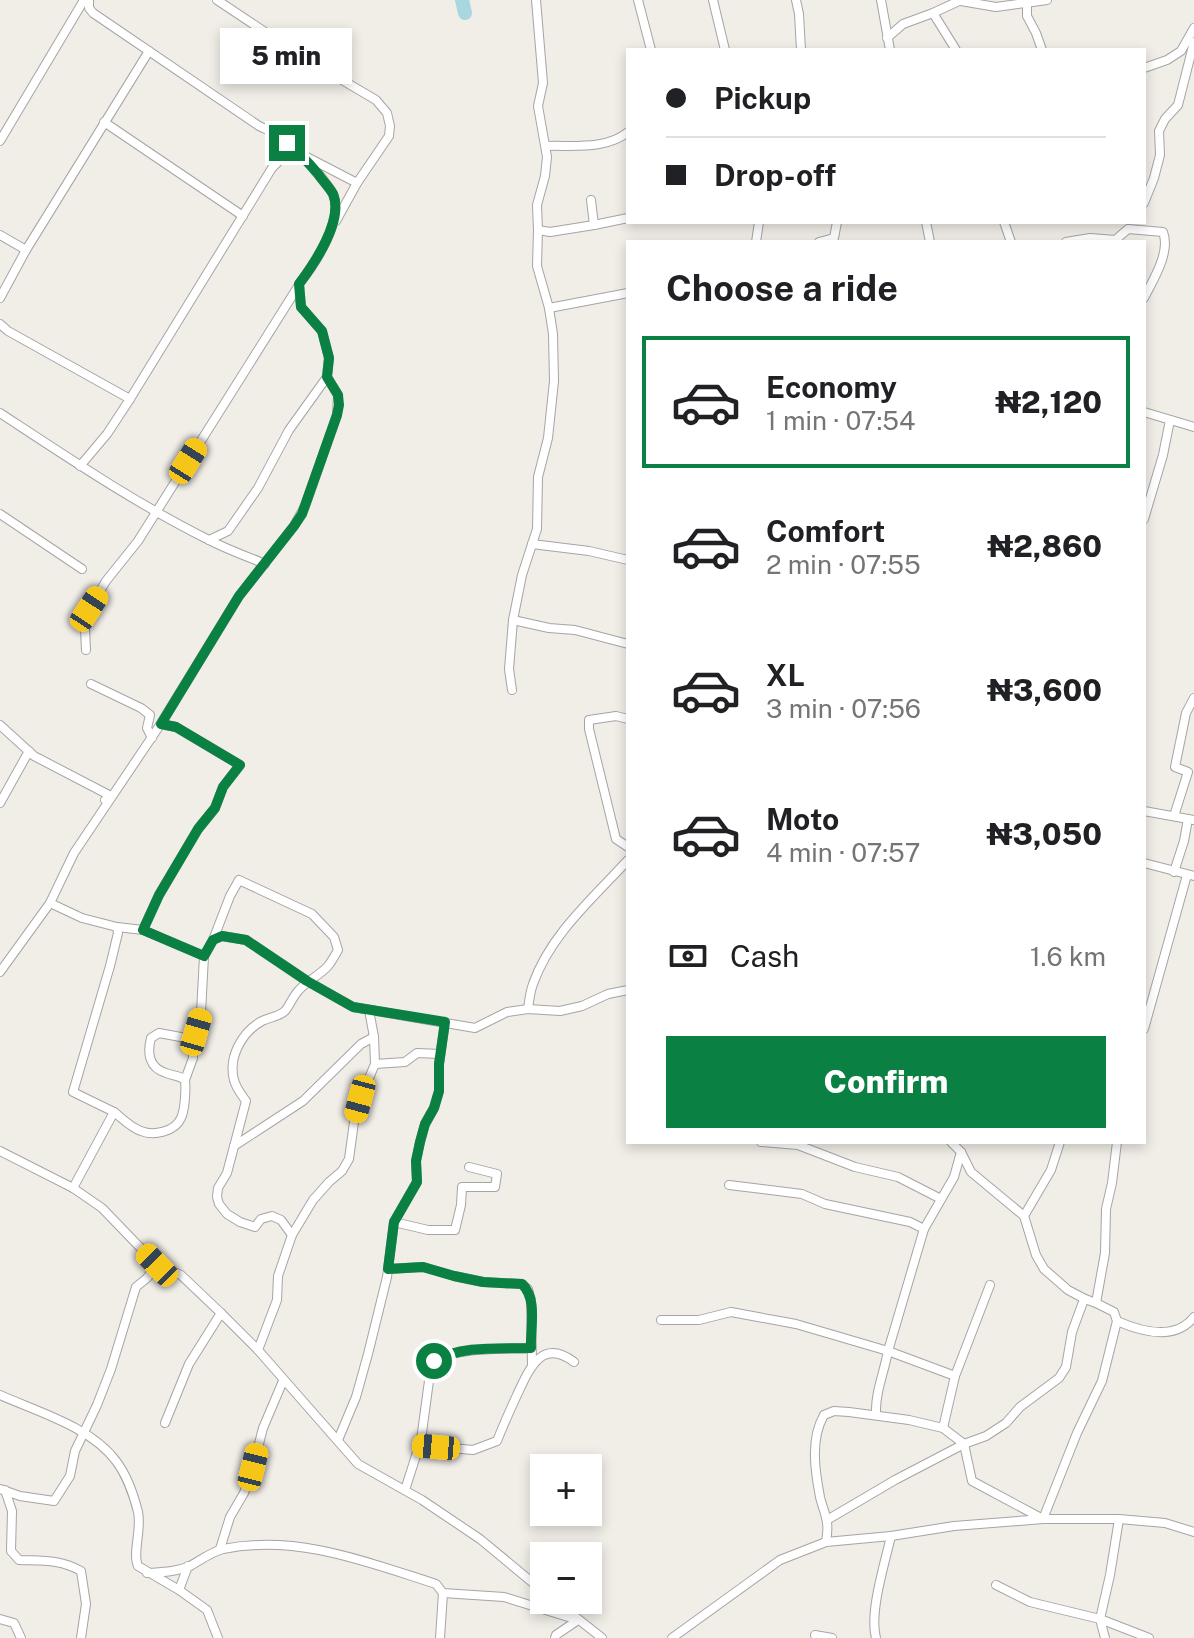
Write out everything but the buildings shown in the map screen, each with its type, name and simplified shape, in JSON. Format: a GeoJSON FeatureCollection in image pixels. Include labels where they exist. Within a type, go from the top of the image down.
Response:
{"type":"FeatureCollection","features":[{"type":"Feature","properties":{"kind":"street"},"geometry":{"type":"LineString","coordinates":[[87,0],[93,13],[259,126],[282,137],[303,155],[357,183]]}},
{"type":"Feature","properties":{"kind":"street"},"geometry":{"type":"LineString","coordinates":[[0,141],[87,0]]}},
{"type":"Feature","properties":{"kind":"street"},"geometry":{"type":"LineString","coordinates":[[86,650],[85,629],[89,609],[106,581],[138,541],[306,274],[357,183],[389,136],[387,113],[376,100],[298,54],[217,0]]}},
{"type":"Feature","properties":{"kind":"street"},"geometry":{"type":"LineString","coordinates":[[512,690],[509,659],[513,620],[522,575],[537,529],[538,477],[548,438],[554,381],[553,334],[537,266],[537,205],[545,176],[546,146],[538,106],[543,83],[536,0]]}},
{"type":"Feature","properties":{"kind":"street"},"geometry":{"type":"LineString","coordinates":[[638,0],[650,48]]}},
{"type":"Feature","properties":{"kind":"street"},"geometry":{"type":"LineString","coordinates":[[713,0],[725,48]]}},
{"type":"Feature","properties":{"kind":"street"},"geometry":{"type":"LineString","coordinates":[[796,0],[801,48]]}},
{"type":"Feature","properties":{"kind":"street"},"geometry":{"type":"LineString","coordinates":[[881,0],[890,48]]}},
{"type":"Feature","properties":{"kind":"street"},"geometry":{"type":"LineString","coordinates":[[887,38],[903,24],[961,0],[996,7],[1047,0]]}},
{"type":"Feature","properties":{"kind":"street"},"geometry":{"type":"LineString","coordinates":[[1027,1],[1027,16],[1041,48]]}},
{"type":"Feature","properties":{"kind":"street"},"geometry":{"type":"LineString","coordinates":[[933,13],[955,48]]}},
{"type":"Feature","properties":{"kind":"street"},"geometry":{"type":"LineString","coordinates":[[1146,67],[1181,51],[1194,28]]}},
{"type":"Feature","properties":{"kind":"street"},"geometry":{"type":"LineString","coordinates":[[1146,198],[1160,155],[1159,131],[1178,105],[1194,42]]}},
{"type":"Feature","properties":{"kind":"street"},"geometry":{"type":"LineString","coordinates":[[0,298],[26,250],[149,51]]}},
{"type":"Feature","properties":{"kind":"street"},"geometry":{"type":"LineString","coordinates":[[104,122],[243,216]]}},
{"type":"Feature","properties":{"kind":"street"},"geometry":{"type":"LineString","coordinates":[[546,146],[603,145],[626,134]]}},
{"type":"Feature","properties":{"kind":"street"},"geometry":{"type":"LineString","coordinates":[[80,466],[107,434],[272,168],[289,151],[287,143]]}},
{"type":"Feature","properties":{"kind":"street"},"geometry":{"type":"LineString","coordinates":[[303,155],[334,195],[331,230]]}},
{"type":"Feature","properties":{"kind":"street"},"geometry":{"type":"LineString","coordinates":[[591,200],[594,225]]}},
{"type":"Feature","properties":{"kind":"street"},"geometry":{"type":"LineString","coordinates":[[538,230],[550,232],[626,218]]}},
{"type":"Feature","properties":{"kind":"street"},"geometry":{"type":"LineString","coordinates":[[826,240],[834,238],[837,224]]}},
{"type":"Feature","properties":{"kind":"street"},"geometry":{"type":"LineString","coordinates":[[1115,240],[1131,226],[1163,232],[1166,240],[1163,259],[1146,294]]}},
{"type":"Feature","properties":{"kind":"street"},"geometry":{"type":"LineString","coordinates":[[0,235],[26,250]]}},
{"type":"Feature","properties":{"kind":"street"},"geometry":{"type":"LineString","coordinates":[[1078,240],[1106,240]]}},
{"type":"Feature","properties":{"kind":"street"},"geometry":{"type":"LineString","coordinates":[[209,540],[228,531],[258,488],[289,430],[327,377],[329,358],[322,331],[301,307],[299,284]]}},
{"type":"Feature","properties":{"kind":"street"},"geometry":{"type":"LineString","coordinates":[[549,308],[626,293]]}},
{"type":"Feature","properties":{"kind":"street"},"geometry":{"type":"LineString","coordinates":[[0,324],[130,399]]}},
{"type":"Feature","properties":{"kind":"street"},"geometry":{"type":"LineString","coordinates":[[74,853],[161,724],[239,596],[302,514],[337,415],[338,395],[327,377]]}},
{"type":"Feature","properties":{"kind":"street"},"geometry":{"type":"LineString","coordinates":[[0,413],[80,466],[157,511],[209,540],[265,564]]}},
{"type":"Feature","properties":{"kind":"street"},"geometry":{"type":"LineString","coordinates":[[1146,413],[1194,427]]}},
{"type":"Feature","properties":{"kind":"street"},"geometry":{"type":"LineString","coordinates":[[1146,512],[1170,420]]}},
{"type":"Feature","properties":{"kind":"street"},"geometry":{"type":"LineString","coordinates":[[0,514],[82,569]]}},
{"type":"Feature","properties":{"kind":"street"},"geometry":{"type":"LineString","coordinates":[[532,544],[626,560]]}},
{"type":"Feature","properties":{"kind":"street"},"geometry":{"type":"LineString","coordinates":[[513,620],[575,630],[626,643]]}},
{"type":"Feature","properties":{"kind":"street"},"geometry":{"type":"LineString","coordinates":[[91,684],[150,715],[147,728],[152,738]]}},
{"type":"Feature","properties":{"kind":"street"},"geometry":{"type":"LineString","coordinates":[[1174,816],[1188,772],[1175,767],[1186,713],[1194,698]]}},
{"type":"Feature","properties":{"kind":"street"},"geometry":{"type":"LineString","coordinates":[[626,718],[616,716],[589,720],[616,839],[626,846]]}},
{"type":"Feature","properties":{"kind":"street"},"geometry":{"type":"LineString","coordinates":[[143,930],[159,895],[198,829],[215,808],[223,787],[240,765],[176,727],[161,724]]}},
{"type":"Feature","properties":{"kind":"street"},"geometry":{"type":"LineString","coordinates":[[0,725],[47,763],[109,795],[74,853],[50,903],[0,972]]}},
{"type":"Feature","properties":{"kind":"street"},"geometry":{"type":"LineString","coordinates":[[0,803],[29,751]]}},
{"type":"Feature","properties":{"kind":"street"},"geometry":{"type":"LineString","coordinates":[[1146,811],[1191,819],[1174,872]]}},
{"type":"Feature","properties":{"kind":"street"},"geometry":{"type":"LineString","coordinates":[[528,1009],[532,986],[541,965],[568,925],[626,862]]}},
{"type":"Feature","properties":{"kind":"street"},"geometry":{"type":"LineString","coordinates":[[1146,864],[1191,876],[1146,1022]]}},
{"type":"Feature","properties":{"kind":"street"},"geometry":{"type":"LineString","coordinates":[[117,927],[110,966],[73,1092],[114,1112],[145,1133],[166,1131],[181,1118],[185,1080],[193,1058],[192,1037],[201,1013],[204,956],[239,880],[312,914],[334,937],[338,950],[327,967],[307,981],[278,1016],[253,1027],[235,1051],[232,1076],[246,1101],[227,1173],[218,1188],[219,1204],[227,1214],[255,1227],[261,1219],[272,1216],[281,1220],[292,1235]]}},
{"type":"Feature","properties":{"kind":"street"},"geometry":{"type":"LineString","coordinates":[[50,903],[82,918],[143,930],[204,956]]}},
{"type":"Feature","properties":{"kind":"street"},"geometry":{"type":"LineString","coordinates":[[213,940],[222,936],[246,940],[353,1007],[475,1028],[507,1012],[528,1009],[560,1011],[626,990]]}},
{"type":"Feature","properties":{"kind":"street"},"geometry":{"type":"LineString","coordinates":[[258,1350],[277,1300],[278,1276],[292,1235],[313,1200],[342,1171],[349,1159],[360,1099],[375,1064],[369,1010]]}},
{"type":"Feature","properties":{"kind":"street"},"geometry":{"type":"LineString","coordinates":[[338,1440],[356,1397],[380,1307],[394,1222],[417,1182],[416,1161],[420,1142],[439,1091],[445,1022]]}},
{"type":"Feature","properties":{"kind":"street"},"geometry":{"type":"LineString","coordinates":[[185,1080],[152,1064],[149,1045],[151,1038],[159,1033],[192,1037]]}},
{"type":"Feature","properties":{"kind":"street"},"geometry":{"type":"LineString","coordinates":[[234,1146],[303,1101],[361,1044],[374,1037]]}},
{"type":"Feature","properties":{"kind":"street"},"geometry":{"type":"LineString","coordinates":[[375,1064],[405,1062],[417,1053],[440,1054]]}},
{"type":"Feature","properties":{"kind":"street"},"geometry":{"type":"LineString","coordinates":[[73,1188],[114,1112]]}},
{"type":"Feature","properties":{"kind":"street"},"geometry":{"type":"LineString","coordinates":[[786,1144],[798,1145],[855,1167],[898,1177],[941,1199]]}},
{"type":"Feature","properties":{"kind":"street"},"geometry":{"type":"LineString","coordinates":[[953,1144],[961,1152],[971,1172],[1024,1216],[1036,1255],[1044,1269],[1068,1290],[1114,1312],[1117,1321],[1102,1381],[1077,1433],[1043,1519]]}},
{"type":"Feature","properties":{"kind":"street"},"geometry":{"type":"LineString","coordinates":[[1024,1216],[1051,1170],[1059,1144]]}},
{"type":"Feature","properties":{"kind":"street"},"geometry":{"type":"LineString","coordinates":[[1096,1303],[1105,1253],[1106,1209],[1117,1144]]}},
{"type":"Feature","properties":{"kind":"street"},"geometry":{"type":"LineString","coordinates":[[0,1151],[73,1188],[102,1208],[157,1265],[181,1275],[221,1313],[258,1350],[358,1464],[385,1477],[480,1539],[530,1580]]}},
{"type":"Feature","properties":{"kind":"street"},"geometry":{"type":"LineString","coordinates":[[876,1414],[876,1399],[888,1351],[924,1229],[954,1177],[961,1152]]}},
{"type":"Feature","properties":{"kind":"street"},"geometry":{"type":"LineString","coordinates":[[394,1222],[428,1230],[455,1230],[462,1187],[495,1187],[497,1174],[469,1167]]}},
{"type":"Feature","properties":{"kind":"street"},"geometry":{"type":"LineString","coordinates":[[729,1185],[802,1194],[825,1204],[910,1222],[924,1229]]}},
{"type":"Feature","properties":{"kind":"street"},"geometry":{"type":"LineString","coordinates":[[3,1490],[54,1501],[70,1476],[75,1451],[111,1369],[136,1287],[157,1265]]}},
{"type":"Feature","properties":{"kind":"street"},"geometry":{"type":"LineString","coordinates":[[388,1269],[423,1267],[483,1282],[522,1284],[528,1289],[531,1300],[532,1366]]}},
{"type":"Feature","properties":{"kind":"street"},"geometry":{"type":"LineString","coordinates":[[943,1428],[955,1376],[990,1285]]}},
{"type":"Feature","properties":{"kind":"street"},"geometry":{"type":"LineString","coordinates":[[827,1520],[895,1480],[986,1436],[1059,1378],[1066,1367],[1072,1332],[1085,1299]]}},
{"type":"Feature","properties":{"kind":"street"},"geometry":{"type":"LineString","coordinates":[[661,1320],[699,1320],[731,1312],[796,1324],[888,1351],[955,1376]]}},
{"type":"Feature","properties":{"kind":"street"},"geometry":{"type":"LineString","coordinates":[[165,1423],[189,1364],[221,1313]]}},
{"type":"Feature","properties":{"kind":"street"},"geometry":{"type":"LineString","coordinates":[[1117,1321],[1137,1330],[1171,1332],[1188,1325],[1194,1317]]}},
{"type":"Feature","properties":{"kind":"street"},"geometry":{"type":"LineString","coordinates":[[405,1490],[419,1445],[434,1361],[472,1350],[531,1348]]}},
{"type":"Feature","properties":{"kind":"street"},"geometry":{"type":"LineString","coordinates":[[419,1445],[473,1450],[497,1441],[532,1366],[542,1356],[555,1354],[564,1355],[574,1362]]}},
{"type":"Feature","properties":{"kind":"street"},"geometry":{"type":"LineString","coordinates":[[220,1549],[230,1517],[244,1493],[263,1428],[283,1381]]}},
{"type":"Feature","properties":{"kind":"street"},"geometry":{"type":"LineString","coordinates":[[0,1395],[85,1433],[115,1459],[137,1509],[140,1526],[135,1560],[138,1566],[207,1610],[218,1638]]}},
{"type":"Feature","properties":{"kind":"street"},"geometry":{"type":"LineString","coordinates":[[826,1542],[827,1520],[815,1464],[816,1442],[818,1424],[824,1415],[834,1411],[876,1414],[943,1428],[964,1444],[972,1481],[1043,1519]]}},
{"type":"Feature","properties":{"kind":"street"},"geometry":{"type":"LineString","coordinates":[[3,1490],[12,1511],[11,1551],[19,1560],[68,1563],[81,1571],[86,1604],[81,1638]]}},
{"type":"Feature","properties":{"kind":"street"},"geometry":{"type":"LineString","coordinates":[[672,1638],[780,1560],[826,1542],[954,1526],[1043,1519],[1119,1519],[1165,1523],[1194,1532]]}},
{"type":"Feature","properties":{"kind":"street"},"geometry":{"type":"LineString","coordinates":[[1105,1638],[1100,1619],[1119,1519]]}},
{"type":"Feature","properties":{"kind":"street"},"geometry":{"type":"LineString","coordinates":[[876,1638],[873,1629],[880,1581],[891,1536]]}},
{"type":"Feature","properties":{"kind":"street"},"geometry":{"type":"LineString","coordinates":[[147,1573],[176,1571],[220,1549],[268,1545],[325,1550],[366,1560],[436,1584],[443,1593],[440,1638]]}},
{"type":"Feature","properties":{"kind":"street"},"geometry":{"type":"LineString","coordinates":[[179,1590],[188,1566]]}},
{"type":"Feature","properties":{"kind":"street"},"geometry":{"type":"LineString","coordinates":[[996,1585],[1030,1602],[1100,1619],[1149,1638]]}},
{"type":"Feature","properties":{"kind":"street"},"geometry":{"type":"LineString","coordinates":[[443,1593],[504,1597],[578,1620]]}},
{"type":"Feature","properties":{"kind":"street"},"geometry":{"type":"LineString","coordinates":[[571,1614],[602,1638]]}},
{"type":"Feature","properties":{"kind":"street"},"geometry":{"type":"LineString","coordinates":[[0,1619],[14,1623],[21,1638]]}},
{"type":"Feature","properties":{"kind":"street"},"geometry":{"type":"LineString","coordinates":[[555,1638],[578,1620]]}},
{"type":"Feature","properties":{"kind":"street"},"geometry":{"type":"LineString","coordinates":[[815,1635],[832,1638]]}},
{"type":"Feature","properties":{"kind":"waterway"},"geometry":{"type":"LineString","coordinates":[[462,0],[465,13]]}},
{"type":"Feature","properties":{"kind":"route"},"geometry":{"type":"LineString","coordinates":[[287,143],[303,155],[334,195],[331,230],[299,284],[301,307],[322,331],[329,358],[327,377],[338,395],[339,405],[302,514],[239,596],[161,724],[176,727],[240,765],[223,787],[215,808],[198,829],[159,895],[143,930],[204,956],[213,940],[222,936],[246,940],[353,1007],[445,1022],[439,1091],[420,1142],[416,1161],[417,1182],[394,1222],[388,1269],[423,1267],[483,1282],[522,1284],[528,1289],[531,1300],[531,1348],[472,1350],[434,1361]]}}]}
